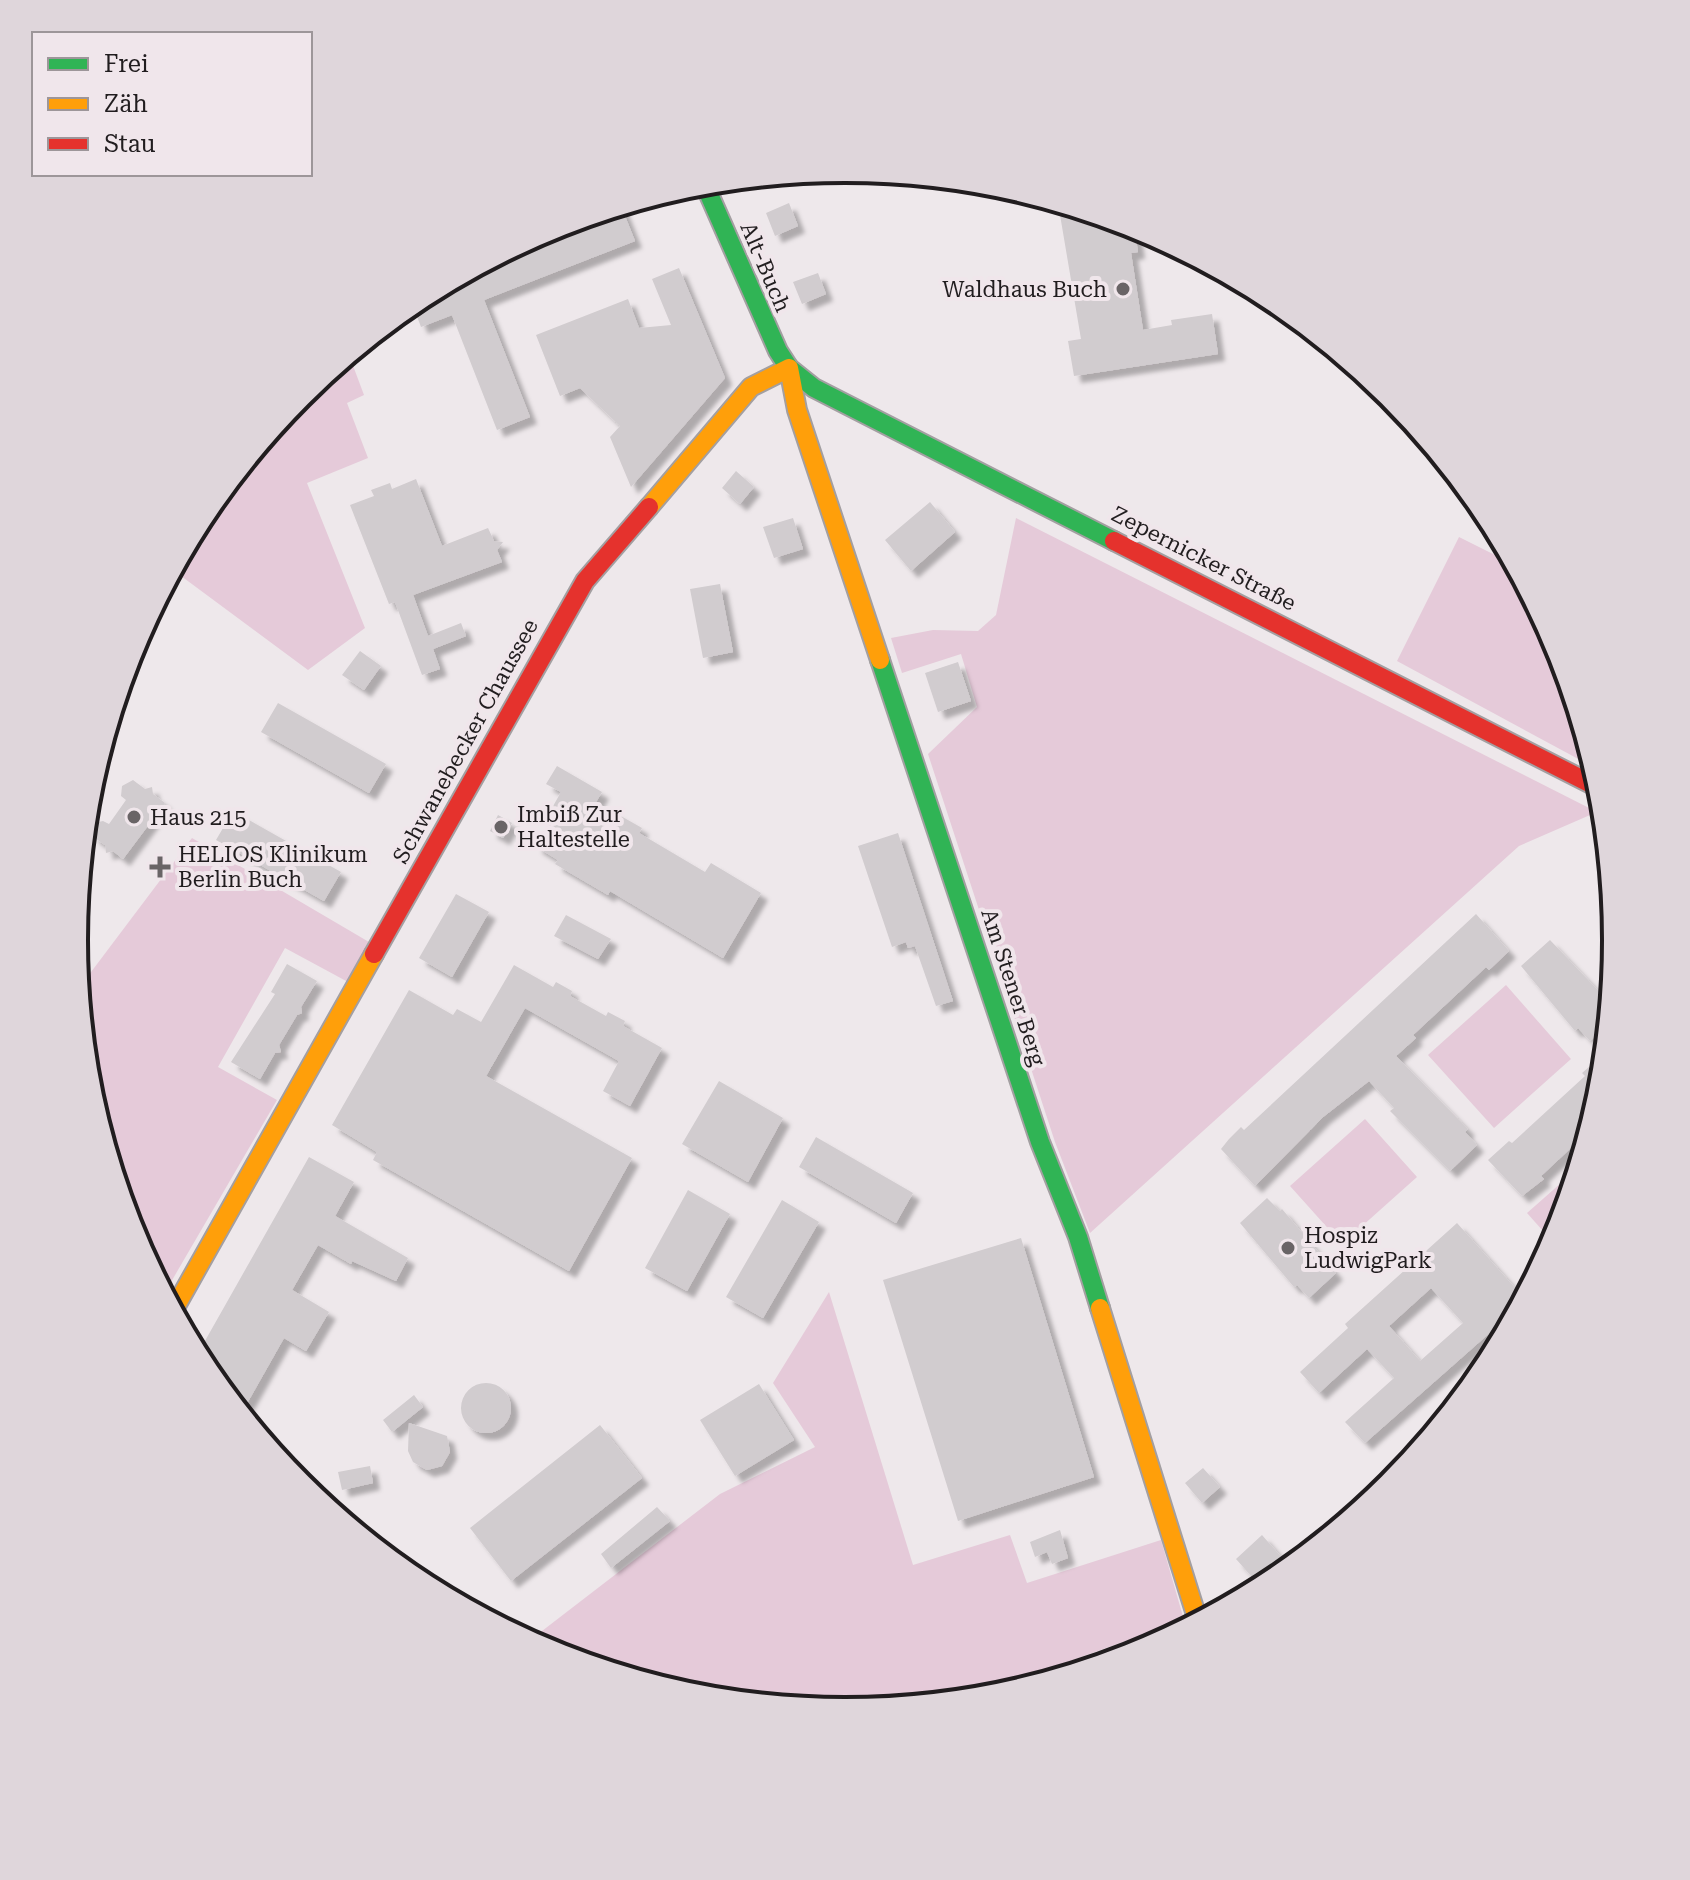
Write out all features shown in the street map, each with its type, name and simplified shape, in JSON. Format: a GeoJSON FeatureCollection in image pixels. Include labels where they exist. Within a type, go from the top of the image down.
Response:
{"type":"FeatureCollection","features":[{"type":"Feature","properties":{"kind":"main road","name":"Alt-Buch"},"geometry":{"type":"LineString","coordinates":[[709,196],[765,326],[789,368]]}},
{"type":"Feature","properties":{"kind":"main road","name":"Zepernicker Straße"},"geometry":{"type":"LineString","coordinates":[[789,368],[831,399],[1418,693],[1584,780]]}},
{"type":"Feature","properties":{"kind":"main road","name":"Schwanebecker Chaussee"},"geometry":{"type":"LineString","coordinates":[[179,1300],[585,581],[751,387],[789,368]]}},
{"type":"Feature","properties":{"kind":"main road","name":"Am Stener Berg"},"geometry":{"type":"LineString","coordinates":[[789,368],[797,410],[1040,1142],[1078,1237],[1195,1611]]}},
{"type":"Feature","properties":{"kind":"shaded area"},"geometry":{"type":"Polygon","coordinates":[[[353,365],[364,395],[347,403],[368,458],[307,483],[365,628],[308,670],[181,576],[244,479],[310,405],[353,365]]]}},
{"type":"Feature","properties":{"kind":"shaded area"},"geometry":{"type":"Polygon","coordinates":[[[1016,518],[1590,808],[1591,815],[1519,846],[1090,1233],[1055,1142],[928,754],[977,707],[961,654],[902,673],[891,638],[933,630],[978,631],[996,615],[1016,518]]]}},
{"type":"Feature","properties":{"kind":"shaded area"},"geometry":{"type":"Polygon","coordinates":[[[1459,537],[1497,556],[1544,650],[1562,697],[1580,760],[1397,661],[1459,537]]]}},
{"type":"Feature","properties":{"kind":"shaded area"},"geometry":{"type":"Polygon","coordinates":[[[192,838],[369,942],[348,982],[285,948],[218,1067],[277,1100],[171,1282],[146,1230],[114,1136],[94,1039],[89,974],[192,838]]]}},
{"type":"Feature","properties":{"kind":"shaded area"},"geometry":{"type":"Polygon","coordinates":[[[1506,985],[1571,1059],[1494,1128],[1428,1055],[1506,985]]]}},
{"type":"Feature","properties":{"kind":"shaded area"},"geometry":{"type":"Polygon","coordinates":[[[1365,1119],[1417,1177],[1342,1244],[1290,1186],[1365,1119]]]}},
{"type":"Feature","properties":{"kind":"shaded area"},"geometry":{"type":"Polygon","coordinates":[[[1562,1182],[1543,1231],[1527,1213],[1562,1182]]]}},
{"type":"Feature","properties":{"kind":"shaded area"},"geometry":{"type":"Polygon","coordinates":[[[829,1292],[913,1565],[1010,1535],[1027,1583],[1161,1540],[1183,1617],[1041,1671],[944,1691],[845,1697],[746,1691],[697,1682],[602,1657],[540,1632],[720,1494],[815,1447],[773,1383],[829,1292]]]}},
{"type":"Feature","properties":{"kind":"building"},"geometry":{"type":"Polygon","coordinates":[[[789,203],[798,226],[775,236],[766,213],[789,203]]]}},
{"type":"Feature","properties":{"kind":"building"},"geometry":{"type":"Polygon","coordinates":[[[1060,215],[1136,242],[1138,252],[1131,253],[1143,330],[1172,325],[1171,320],[1212,314],[1218,354],[1074,376],[1068,341],[1081,339],[1060,215]]]}},
{"type":"Feature","properties":{"kind":"building"},"geometry":{"type":"Polygon","coordinates":[[[625,216],[635,241],[484,300],[530,417],[497,430],[452,315],[421,327],[417,316],[467,284],[555,241],[625,216]]]}},
{"type":"Feature","properties":{"kind":"building"},"geometry":{"type":"Polygon","coordinates":[[[679,268],[725,378],[631,487],[610,437],[620,426],[580,388],[560,396],[536,335],[628,299],[639,328],[671,325],[652,279],[679,268]]]}},
{"type":"Feature","properties":{"kind":"building"},"geometry":{"type":"Polygon","coordinates":[[[818,273],[826,294],[802,304],[793,282],[818,273]]]}},
{"type":"Feature","properties":{"kind":"building"},"geometry":{"type":"Polygon","coordinates":[[[736,471],[754,487],[740,504],[722,488],[736,471]]]}},
{"type":"Feature","properties":{"kind":"building"},"geometry":{"type":"Polygon","coordinates":[[[416,479],[442,546],[488,528],[494,541],[503,542],[497,550],[502,562],[413,595],[428,636],[461,623],[466,636],[433,649],[440,669],[422,675],[395,602],[389,604],[350,505],[374,496],[371,490],[390,483],[392,489],[416,479]]]}},
{"type":"Feature","properties":{"kind":"building"},"geometry":{"type":"Polygon","coordinates":[[[930,502],[955,532],[911,571],[885,540],[930,502]]]}},
{"type":"Feature","properties":{"kind":"building"},"geometry":{"type":"Polygon","coordinates":[[[793,518],[803,549],[774,558],[763,527],[793,518]]]}},
{"type":"Feature","properties":{"kind":"building"},"geometry":{"type":"Polygon","coordinates":[[[720,584],[733,652],[703,658],[690,589],[720,584]]]}},
{"type":"Feature","properties":{"kind":"building"},"geometry":{"type":"Polygon","coordinates":[[[360,651],[381,666],[364,690],[342,675],[360,651]]]}},
{"type":"Feature","properties":{"kind":"building"},"geometry":{"type":"Polygon","coordinates":[[[958,662],[971,701],[938,712],[925,673],[958,662]]]}},
{"type":"Feature","properties":{"kind":"building"},"geometry":{"type":"Polygon","coordinates":[[[278,703],[386,764],[369,793],[261,732],[278,703]]]}},
{"type":"Feature","properties":{"kind":"building"},"geometry":{"type":"Polygon","coordinates":[[[557,766],[602,792],[596,802],[642,828],[639,833],[705,872],[711,863],[761,893],[723,958],[610,891],[608,895],[555,864],[558,860],[535,846],[556,811],[552,808],[561,792],[546,784],[557,766]]]}},
{"type":"Feature","properties":{"kind":"building","name":"Haus 215"},"geometry":{"type":"Polygon","coordinates":[[[133,780],[145,789],[152,787],[153,794],[165,803],[123,859],[113,851],[106,853],[105,845],[95,838],[97,822],[109,824],[126,800],[121,796],[122,786],[133,780]]]}},
{"type":"Feature","properties":{"kind":"building"},"geometry":{"type":"Polygon","coordinates":[[[233,811],[341,872],[324,901],[216,840],[233,811]]]}},
{"type":"Feature","properties":{"kind":"building","name":"Imbiß Zur Haltestelle"},"geometry":{"type":"Polygon","coordinates":[[[498,815],[512,823],[503,838],[490,831],[498,815]]]}},
{"type":"Feature","properties":{"kind":"building"},"geometry":{"type":"Polygon","coordinates":[[[898,833],[953,1001],[936,1006],[915,946],[908,948],[906,942],[892,947],[858,846],[898,833]]]}},
{"type":"Feature","properties":{"kind":"building"},"geometry":{"type":"Polygon","coordinates":[[[456,894],[489,912],[452,977],[419,958],[456,894]]]}},
{"type":"Feature","properties":{"kind":"building"},"geometry":{"type":"Polygon","coordinates":[[[1476,914],[1509,951],[1489,970],[1486,967],[1413,1035],[1416,1038],[1396,1056],[1468,1129],[1465,1132],[1477,1145],[1450,1171],[1390,1111],[1394,1108],[1369,1081],[1323,1117],[1255,1186],[1221,1149],[1229,1139],[1241,1127],[1244,1130],[1476,914]]]}},
{"type":"Feature","properties":{"kind":"building"},"geometry":{"type":"Polygon","coordinates":[[[566,915],[611,939],[598,959],[554,936],[566,915]]]}},
{"type":"Feature","properties":{"kind":"building"},"geometry":{"type":"Polygon","coordinates":[[[1550,940],[1600,992],[1596,1035],[1590,1041],[1578,1028],[1575,1031],[1521,966],[1550,940]]]}},
{"type":"Feature","properties":{"kind":"building"},"geometry":{"type":"Polygon","coordinates":[[[287,964],[317,981],[301,1007],[302,1013],[297,1015],[279,1045],[281,1052],[275,1053],[260,1079],[231,1062],[275,994],[271,992],[287,964]]]}},
{"type":"Feature","properties":{"kind":"building"},"geometry":{"type":"Polygon","coordinates":[[[514,965],[553,987],[556,982],[572,991],[570,996],[606,1016],[608,1012],[625,1021],[623,1026],[662,1048],[630,1106],[603,1091],[619,1061],[525,1008],[486,1076],[632,1158],[569,1271],[373,1160],[377,1152],[332,1125],[409,990],[453,1015],[457,1009],[481,1022],[514,965]]]}},
{"type":"Feature","properties":{"kind":"building"},"geometry":{"type":"Polygon","coordinates":[[[1591,1065],[1573,1146],[1541,1176],[1544,1179],[1522,1196],[1488,1160],[1509,1141],[1512,1143],[1585,1076],[1582,1073],[1591,1065]]]}},
{"type":"Feature","properties":{"kind":"building"},"geometry":{"type":"Polygon","coordinates":[[[719,1081],[783,1118],[748,1182],[682,1144],[719,1081]]]}},
{"type":"Feature","properties":{"kind":"building"},"geometry":{"type":"Polygon","coordinates":[[[816,1137],[913,1193],[896,1223],[799,1167],[816,1137]]]}},
{"type":"Feature","properties":{"kind":"building"},"geometry":{"type":"Polygon","coordinates":[[[309,1157],[354,1182],[335,1216],[408,1258],[396,1281],[352,1261],[351,1264],[318,1245],[292,1290],[329,1312],[306,1351],[284,1338],[247,1404],[204,1342],[309,1157]]]}},
{"type":"Feature","properties":{"kind":"building"},"geometry":{"type":"Polygon","coordinates":[[[688,1190],[730,1214],[687,1291],[645,1268],[688,1190]]]}},
{"type":"Feature","properties":{"kind":"building","name":"Hospiz LudwigPark"},"geometry":{"type":"Polygon","coordinates":[[[1267,1198],[1280,1211],[1282,1209],[1336,1273],[1309,1298],[1297,1285],[1294,1287],[1240,1223],[1267,1198]]]}},
{"type":"Feature","properties":{"kind":"building"},"geometry":{"type":"Polygon","coordinates":[[[782,1200],[819,1222],[763,1318],[726,1297],[782,1200]]]}},
{"type":"Feature","properties":{"kind":"building"},"geometry":{"type":"Polygon","coordinates":[[[1457,1223],[1516,1290],[1495,1328],[1365,1443],[1345,1422],[1394,1378],[1367,1349],[1319,1393],[1300,1372],[1348,1328],[1345,1324],[1457,1223]],[[1431,1288],[1389,1326],[1420,1361],[1463,1323],[1431,1288]]]}},
{"type":"Feature","properties":{"kind":"building"},"geometry":{"type":"Polygon","coordinates":[[[1021,1238],[1094,1477],[958,1521],[883,1280],[1021,1238]]]}},
{"type":"Feature","properties":{"kind":"building"},"geometry":{"type":"Polygon","coordinates":[[[486,1383],[503,1391],[511,1408],[503,1425],[486,1433],[469,1425],[461,1408],[469,1391],[486,1383]]]}},
{"type":"Feature","properties":{"kind":"building"},"geometry":{"type":"Polygon","coordinates":[[[759,1384],[794,1440],[735,1476],[700,1420],[759,1384]]]}},
{"type":"Feature","properties":{"kind":"building"},"geometry":{"type":"Polygon","coordinates":[[[414,1395],[423,1407],[392,1432],[383,1420],[414,1395]]]}},
{"type":"Feature","properties":{"kind":"building"},"geometry":{"type":"Polygon","coordinates":[[[409,1423],[447,1436],[450,1452],[442,1466],[427,1470],[413,1462],[408,1451],[409,1423]]]}},
{"type":"Feature","properties":{"kind":"building"},"geometry":{"type":"Polygon","coordinates":[[[600,1425],[642,1478],[511,1581],[470,1528],[600,1425]]]}},
{"type":"Feature","properties":{"kind":"building"},"geometry":{"type":"Polygon","coordinates":[[[370,1466],[373,1483],[342,1490],[338,1472],[370,1466]]]}},
{"type":"Feature","properties":{"kind":"building"},"geometry":{"type":"Polygon","coordinates":[[[1203,1468],[1220,1487],[1202,1503],[1185,1483],[1203,1468]]]}},
{"type":"Feature","properties":{"kind":"building"},"geometry":{"type":"Polygon","coordinates":[[[657,1507],[670,1521],[611,1568],[601,1554],[657,1507]]]}},
{"type":"Feature","properties":{"kind":"building"},"geometry":{"type":"Polygon","coordinates":[[[1060,1530],[1068,1558],[1052,1564],[1047,1552],[1035,1557],[1030,1542],[1060,1530]]]}},
{"type":"Feature","properties":{"kind":"building"},"geometry":{"type":"Polygon","coordinates":[[[1262,1535],[1282,1558],[1252,1577],[1236,1559],[1262,1535]]]}},
{"type":"Feature","properties":{"kind":"traffic: fast"},"geometry":{"type":"LineString","coordinates":[[710,196],[778,351],[789,368],[814,388],[1114,541]]}},
{"type":"Feature","properties":{"kind":"traffic: fast"},"geometry":{"type":"LineString","coordinates":[[880,660],[1040,1142],[1078,1237],[1100,1308]]}},
{"type":"Feature","properties":{"kind":"traffic: slow"},"geometry":{"type":"LineString","coordinates":[[789,368],[797,410],[880,660]]}},
{"type":"Feature","properties":{"kind":"traffic: slow"},"geometry":{"type":"LineString","coordinates":[[649,507],[751,387],[789,368]]}},
{"type":"Feature","properties":{"kind":"traffic: slow"},"geometry":{"type":"LineString","coordinates":[[179,1300],[374,954]]}},
{"type":"Feature","properties":{"kind":"traffic: slow"},"geometry":{"type":"LineString","coordinates":[[1100,1308],[1195,1611]]}},
{"type":"Feature","properties":{"kind":"traffic: jam"},"geometry":{"type":"LineString","coordinates":[[374,954],[585,581],[649,507]]}},
{"type":"Feature","properties":{"kind":"traffic: jam"},"geometry":{"type":"LineString","coordinates":[[1114,541],[1584,781]]}},
{"type":"Feature","properties":{"kind":"place","name":"Waldhaus Buch"},"geometry":{"type":"Point","coordinates":[1123,289]}},
{"type":"Feature","properties":{"kind":"place","name":"Haus 215"},"geometry":{"type":"Point","coordinates":[134,817]}},
{"type":"Feature","properties":{"kind":"place","name":"Imbiß Zur Haltestelle"},"geometry":{"type":"Point","coordinates":[501,827]}},
{"type":"Feature","properties":{"kind":"place","name":"HELIOS Klinikum Berlin Buch"},"geometry":{"type":"Point","coordinates":[160,867]}},
{"type":"Feature","properties":{"kind":"place","name":"Hospiz LudwigPark"},"geometry":{"type":"Point","coordinates":[1288,1248]}}]}
